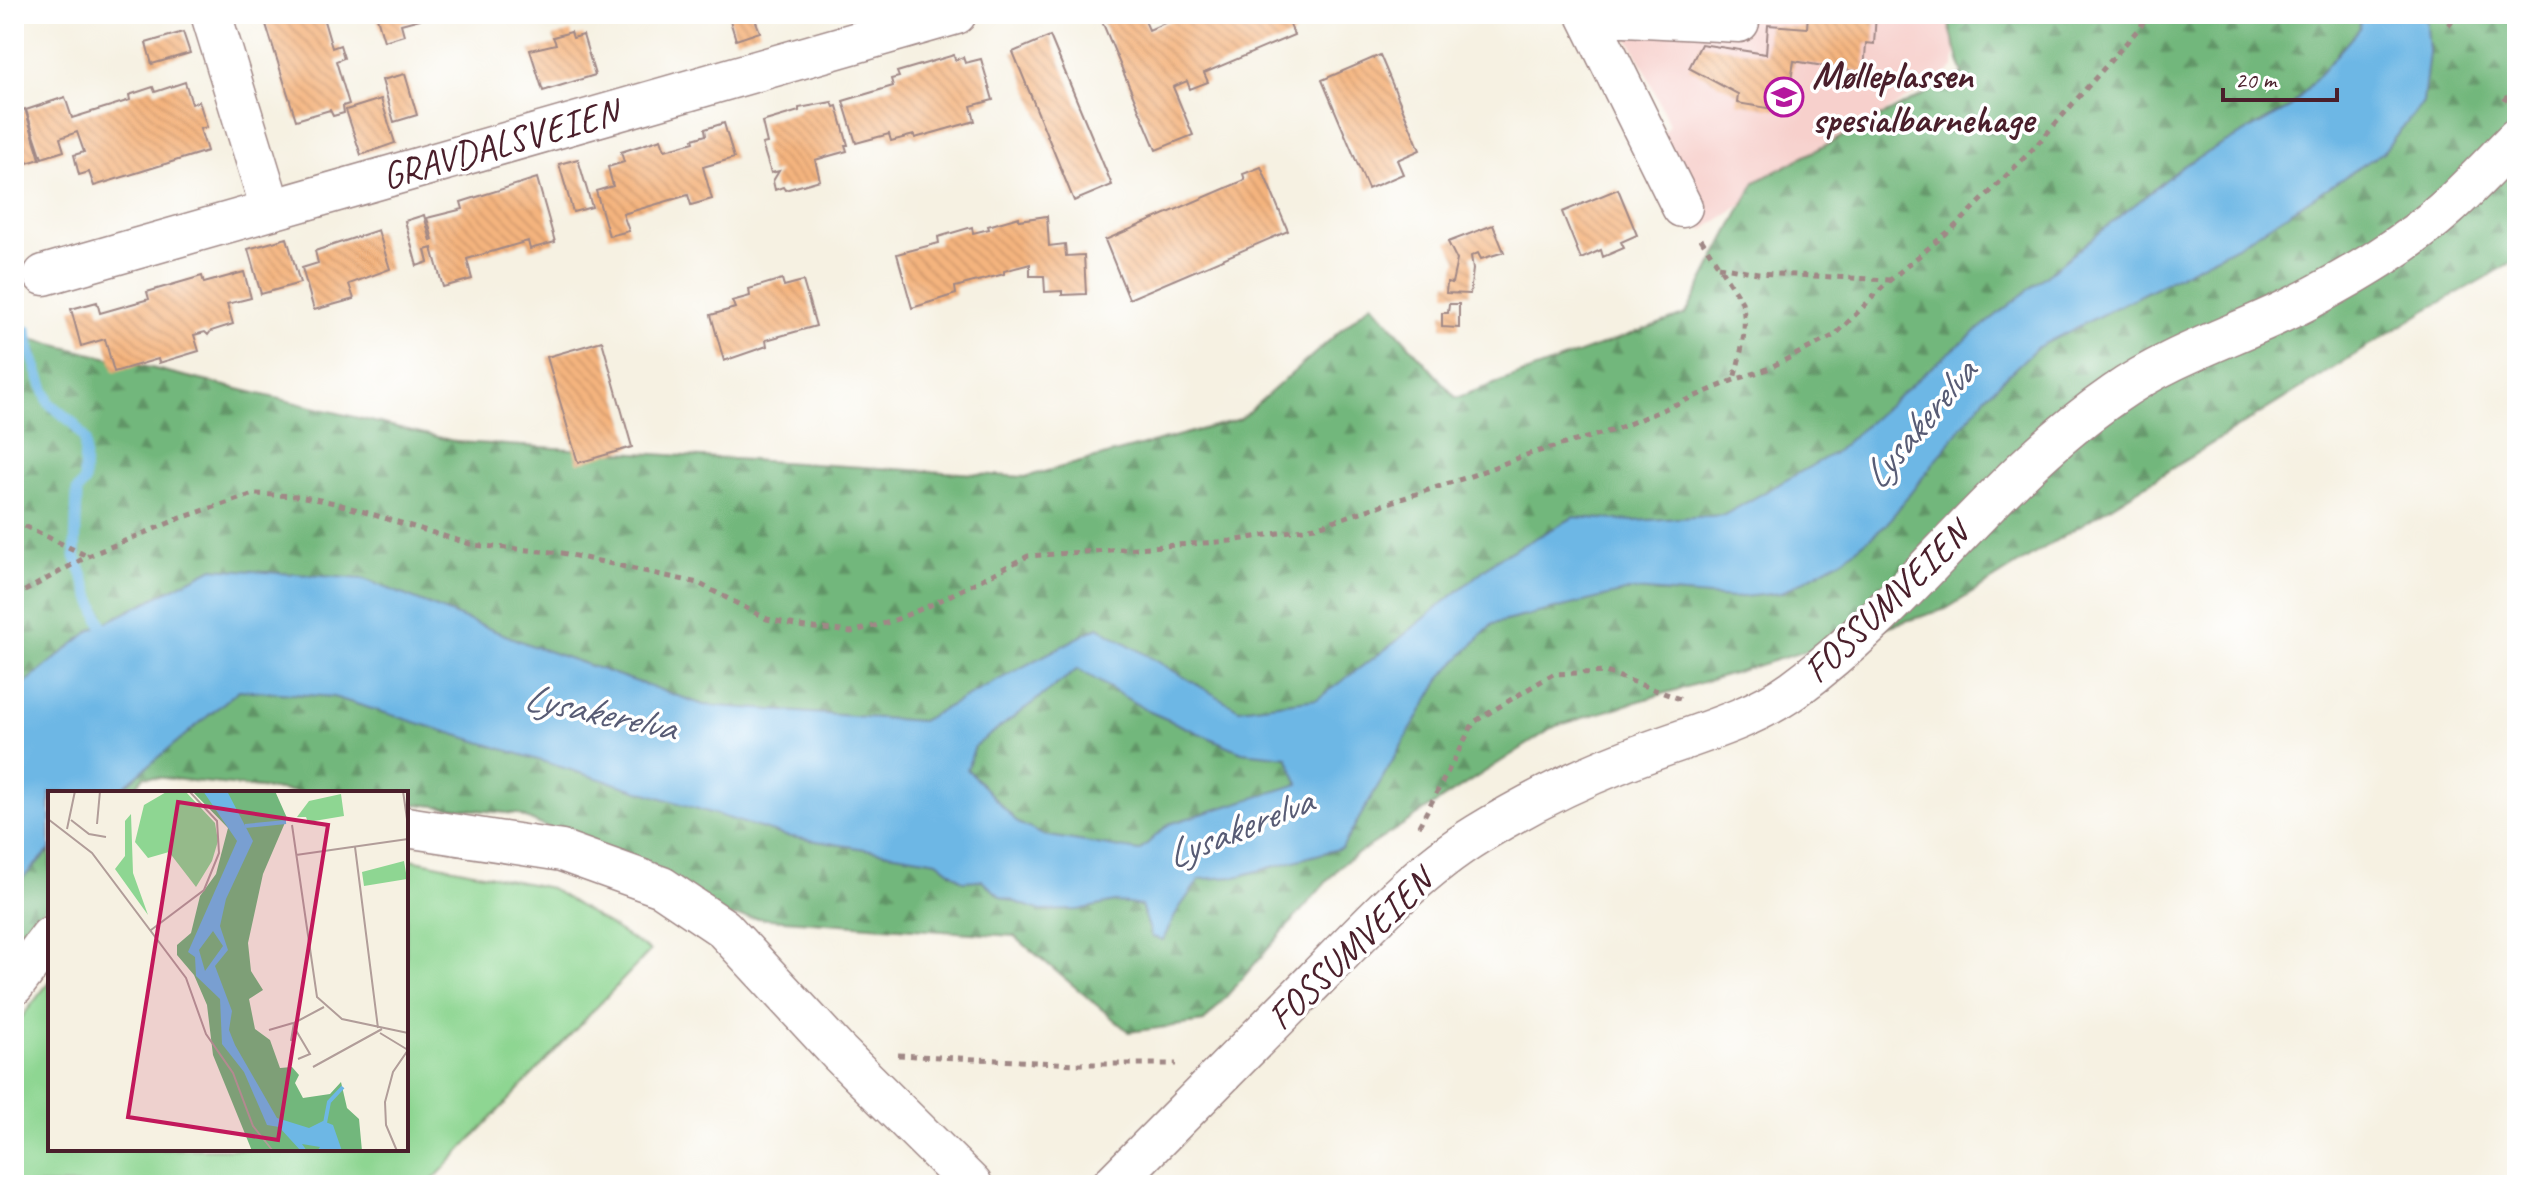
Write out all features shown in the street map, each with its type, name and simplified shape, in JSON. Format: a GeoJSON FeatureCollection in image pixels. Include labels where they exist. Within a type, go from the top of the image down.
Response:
{"type":"FeatureCollection","features":[{"type":"Feature","properties":{"kind":"street"},"geometry":{"type":"LineString","coordinates":[[211,14],[271,209]]}},
{"type":"Feature","properties":{"kind":"street","name":"GRAVDALSVEIEN"},"geometry":{"type":"LineString","coordinates":[[44,275],[956,14]]}},
{"type":"Feature","properties":{"kind":"street"},"geometry":{"type":"LineString","coordinates":[[1682,207],[1602,15],[1739,22]]}},
{"type":"Feature","properties":{"kind":"street","name":"FOSSUMVEIEN"},"geometry":{"type":"LineString","coordinates":[[1112,1185],[1372,920],[1425,874],[1475,836],[1547,796],[1619,763],[1722,725],[1783,697],[1831,661],[2015,475],[2062,432],[2119,390],[2195,350],[2303,302],[2376,261],[2446,209],[2509,121]]}},
{"type":"Feature","properties":{"kind":"street"},"geometry":{"type":"LineString","coordinates":[[408,827],[562,851],[662,887],[723,928],[838,1052],[972,1185]]}},
{"type":"Feature","properties":{"kind":"street"},"geometry":{"type":"LineString","coordinates":[[14,985],[48,940]]}},
{"type":"Feature","properties":{"kind":"path"},"geometry":{"type":"LineString","coordinates":[[14,597],[88,556],[181,518],[254,494],[299,496],[335,503],[473,545],[562,553],[698,583],[767,619],[851,632],[890,622],[933,604],[1028,556],[1231,541],[1315,527],[1529,454],[1614,430],[1765,370],[1835,335],[1890,280],[1960,222],[2034,148],[2141,26],[2147,14]]}},
{"type":"Feature","properties":{"kind":"path"},"geometry":{"type":"LineString","coordinates":[[2448,25],[2458,14]]}},
{"type":"Feature","properties":{"kind":"path"},"geometry":{"type":"LineString","coordinates":[[2509,121],[2517,88]]}},
{"type":"Feature","properties":{"kind":"path"},"geometry":{"type":"LineString","coordinates":[[1682,207],[1742,302],[1745,314],[1743,345],[1734,380]]}},
{"type":"Feature","properties":{"kind":"path"},"geometry":{"type":"LineString","coordinates":[[1718,266],[1758,273],[1890,280]]}},
{"type":"Feature","properties":{"kind":"path"},"geometry":{"type":"LineString","coordinates":[[14,521],[88,556]]}},
{"type":"Feature","properties":{"kind":"path"},"geometry":{"type":"LineString","coordinates":[[1415,834],[1474,722],[1553,674],[1606,672],[1688,702],[1674,707]]}},
{"type":"Feature","properties":{"kind":"path"},"geometry":{"type":"LineString","coordinates":[[838,1052],[1076,1064],[1189,1064]]}},
{"type":"Feature","properties":{"kind":"shaded area","name":"Mølleplassen spesialbarnehage"},"geometry":{"type":"Polygon","coordinates":[[[1615,14],[1958,14],[1954,68],[1703,230],[1661,138],[1669,125],[1643,65],[1615,14]]]}},
{"type":"Feature","properties":{"kind":"green space"},"geometry":{"type":"Polygon","coordinates":[[[1946,14],[2517,14],[2517,260],[2425,311],[1946,609],[1556,726],[1342,864],[1204,1022],[1129,1032],[1014,936],[713,915],[666,881],[517,814],[408,803],[408,791],[289,791],[144,776],[133,791],[48,791],[48,903],[14,948],[14,335],[458,442],[1025,477],[1240,419],[1372,303],[1456,398],[1686,314],[1755,182],[1963,74],[1946,14]]]}},
{"type":"Feature","properties":{"kind":"green space"},"geometry":{"type":"Polygon","coordinates":[[[408,858],[550,888],[650,951],[428,1185],[14,1185],[14,1027],[48,984],[48,1151],[408,1151],[408,858]]]}},
{"type":"Feature","properties":{"kind":"water","name":"Lysakerelva"},"geometry":{"type":"Polygon","coordinates":[[[2359,14],[2426,14],[2429,52],[2423,103],[2383,152],[2239,245],[2036,348],[1985,397],[1885,526],[1843,559],[1781,593],[1733,598],[1633,590],[1493,624],[1442,676],[1342,848],[1236,877],[1200,879],[1178,910],[1163,940],[1152,937],[1141,906],[1115,902],[1079,910],[1041,911],[1001,897],[982,880],[963,881],[937,861],[786,836],[333,697],[239,690],[118,791],[48,791],[48,852],[14,887],[14,692],[91,630],[213,568],[364,579],[533,646],[704,705],[921,721],[1098,627],[1239,709],[1317,699],[1394,643],[1497,559],[1574,517],[1634,521],[1724,515],[1834,453],[1934,365],[2183,166],[2291,107],[2360,28],[2359,14]],[[1078,669],[975,746],[967,769],[1018,823],[1043,835],[1139,851],[1169,824],[1299,784],[1287,757],[1242,752],[1148,711],[1078,669]]]}},
{"type":"Feature","properties":{"kind":"building"},"geometry":{"type":"Polygon","coordinates":[[[277,14],[322,14],[332,48],[340,45],[344,58],[336,61],[349,104],[343,106],[344,113],[333,116],[330,110],[296,120],[264,18],[277,14]]]}},
{"type":"Feature","properties":{"kind":"building"},"geometry":{"type":"Polygon","coordinates":[[[376,14],[435,15],[401,24],[404,35],[384,41],[376,14]]]}},
{"type":"Feature","properties":{"kind":"building"},"geometry":{"type":"Polygon","coordinates":[[[728,14],[753,14],[760,32],[736,40],[728,14]]]}},
{"type":"Feature","properties":{"kind":"building"},"geometry":{"type":"Polygon","coordinates":[[[1113,14],[1142,14],[1149,30],[1180,14],[1286,14],[1294,35],[1204,73],[1208,82],[1190,89],[1187,81],[1173,87],[1193,135],[1156,150],[1101,19],[1113,14]]]}},
{"type":"Feature","properties":{"kind":"building"},"geometry":{"type":"Polygon","coordinates":[[[1808,14],[1876,14],[1874,44],[1866,43],[1864,73],[1794,61],[1786,111],[1737,103],[1738,94],[1689,68],[1701,44],[1766,54],[1768,25],[1807,28],[1808,14]]]}},
{"type":"Feature","properties":{"kind":"building"},"geometry":{"type":"Polygon","coordinates":[[[183,32],[190,53],[152,64],[146,43],[183,32]]]}},
{"type":"Feature","properties":{"kind":"building"},"geometry":{"type":"Polygon","coordinates":[[[571,32],[573,38],[583,35],[595,75],[543,91],[530,50],[556,44],[553,37],[571,32]]]}},
{"type":"Feature","properties":{"kind":"building"},"geometry":{"type":"Polygon","coordinates":[[[1050,36],[1112,185],[1074,201],[1013,52],[1050,36]]]}},
{"type":"Feature","properties":{"kind":"building"},"geometry":{"type":"Polygon","coordinates":[[[954,55],[955,60],[963,57],[965,63],[981,59],[993,100],[971,106],[975,121],[915,138],[914,135],[891,141],[889,134],[856,143],[843,101],[893,86],[891,79],[899,77],[897,72],[954,55]]]}},
{"type":"Feature","properties":{"kind":"building"},"geometry":{"type":"Polygon","coordinates":[[[1380,55],[1420,150],[1397,160],[1403,174],[1368,189],[1322,80],[1380,55]]]}},
{"type":"Feature","properties":{"kind":"building"},"geometry":{"type":"Polygon","coordinates":[[[405,74],[417,115],[394,122],[382,80],[405,74]]]}},
{"type":"Feature","properties":{"kind":"building"},"geometry":{"type":"Polygon","coordinates":[[[185,82],[192,104],[199,101],[207,127],[200,129],[207,151],[94,186],[89,172],[79,175],[74,155],[84,152],[77,132],[60,138],[64,151],[42,158],[26,110],[65,97],[72,118],[130,100],[129,95],[153,87],[155,92],[185,82]]]}},
{"type":"Feature","properties":{"kind":"building"},"geometry":{"type":"Polygon","coordinates":[[[381,99],[395,143],[361,155],[346,110],[381,99]]]}},
{"type":"Feature","properties":{"kind":"building"},"geometry":{"type":"Polygon","coordinates":[[[832,102],[834,107],[837,106],[847,151],[815,160],[820,180],[775,190],[773,181],[779,171],[771,173],[762,144],[767,143],[762,122],[799,111],[799,108],[832,102]]]}},
{"type":"Feature","properties":{"kind":"building"},"geometry":{"type":"Polygon","coordinates":[[[25,109],[40,159],[14,167],[14,113],[25,109]]]}},
{"type":"Feature","properties":{"kind":"building"},"geometry":{"type":"Polygon","coordinates":[[[724,123],[734,158],[703,167],[712,199],[691,205],[688,195],[623,214],[629,231],[609,236],[596,191],[613,186],[608,167],[624,162],[621,152],[661,139],[665,150],[694,142],[693,139],[706,135],[705,129],[724,123]]]}},
{"type":"Feature","properties":{"kind":"building"},"geometry":{"type":"Polygon","coordinates":[[[578,159],[592,207],[573,212],[559,164],[578,159]]]}},
{"type":"Feature","properties":{"kind":"building"},"geometry":{"type":"Polygon","coordinates":[[[1261,167],[1288,231],[1129,299],[1105,240],[1245,180],[1243,174],[1261,167]]]}},
{"type":"Feature","properties":{"kind":"building"},"geometry":{"type":"Polygon","coordinates":[[[537,178],[555,242],[530,249],[528,241],[467,259],[472,279],[443,287],[432,248],[425,250],[428,262],[417,266],[405,221],[424,215],[431,241],[427,218],[463,209],[461,202],[537,178]]]}},
{"type":"Feature","properties":{"kind":"building"},"geometry":{"type":"Polygon","coordinates":[[[1618,189],[1637,235],[1621,242],[1624,248],[1603,257],[1601,250],[1581,259],[1562,212],[1618,189]]]}},
{"type":"Feature","properties":{"kind":"building"},"geometry":{"type":"Polygon","coordinates":[[[1047,216],[1049,246],[1065,244],[1066,256],[1084,255],[1086,294],[1045,292],[1044,276],[1030,276],[1030,264],[955,287],[956,294],[912,308],[897,254],[939,243],[938,237],[972,227],[973,233],[1019,217],[1019,220],[1047,216]]]}},
{"type":"Feature","properties":{"kind":"building"},"geometry":{"type":"Polygon","coordinates":[[[1493,225],[1504,252],[1481,259],[1478,253],[1471,256],[1470,294],[1446,293],[1447,282],[1452,283],[1457,260],[1448,242],[1493,225]]]}},
{"type":"Feature","properties":{"kind":"building"},"geometry":{"type":"Polygon","coordinates":[[[378,230],[390,269],[349,284],[354,299],[314,310],[302,268],[318,263],[315,251],[378,230]]]}},
{"type":"Feature","properties":{"kind":"building"},"geometry":{"type":"Polygon","coordinates":[[[287,238],[300,283],[261,294],[248,249],[287,238]]]}},
{"type":"Feature","properties":{"kind":"building"},"geometry":{"type":"Polygon","coordinates":[[[244,272],[251,298],[227,304],[233,324],[211,331],[208,335],[205,332],[194,335],[199,351],[114,372],[105,339],[81,346],[71,309],[97,302],[100,313],[149,299],[147,292],[202,276],[204,283],[244,272]]]}},
{"type":"Feature","properties":{"kind":"building"},"geometry":{"type":"Polygon","coordinates":[[[782,279],[784,286],[803,281],[816,326],[766,340],[767,346],[724,361],[711,315],[735,308],[732,301],[750,296],[749,289],[782,279]]]}},
{"type":"Feature","properties":{"kind":"building"},"geometry":{"type":"Polygon","coordinates":[[[1449,304],[1459,304],[1459,328],[1442,327],[1442,313],[1448,313],[1449,304]]]}},
{"type":"Feature","properties":{"kind":"building"},"geometry":{"type":"Polygon","coordinates":[[[602,341],[632,447],[578,463],[547,357],[602,341]]]}},
{"type":"Feature","properties":{"kind":"waterway"},"geometry":{"type":"LineString","coordinates":[[27,331],[30,350],[49,403],[74,424],[85,440],[84,482],[77,491],[75,556],[106,636]]}},
{"type":"Feature","properties":{"kind":"place","name":"Mølleplassen spesialbarnehage"},"geometry":{"type":"Point","coordinates":[1784,97]}}]}
